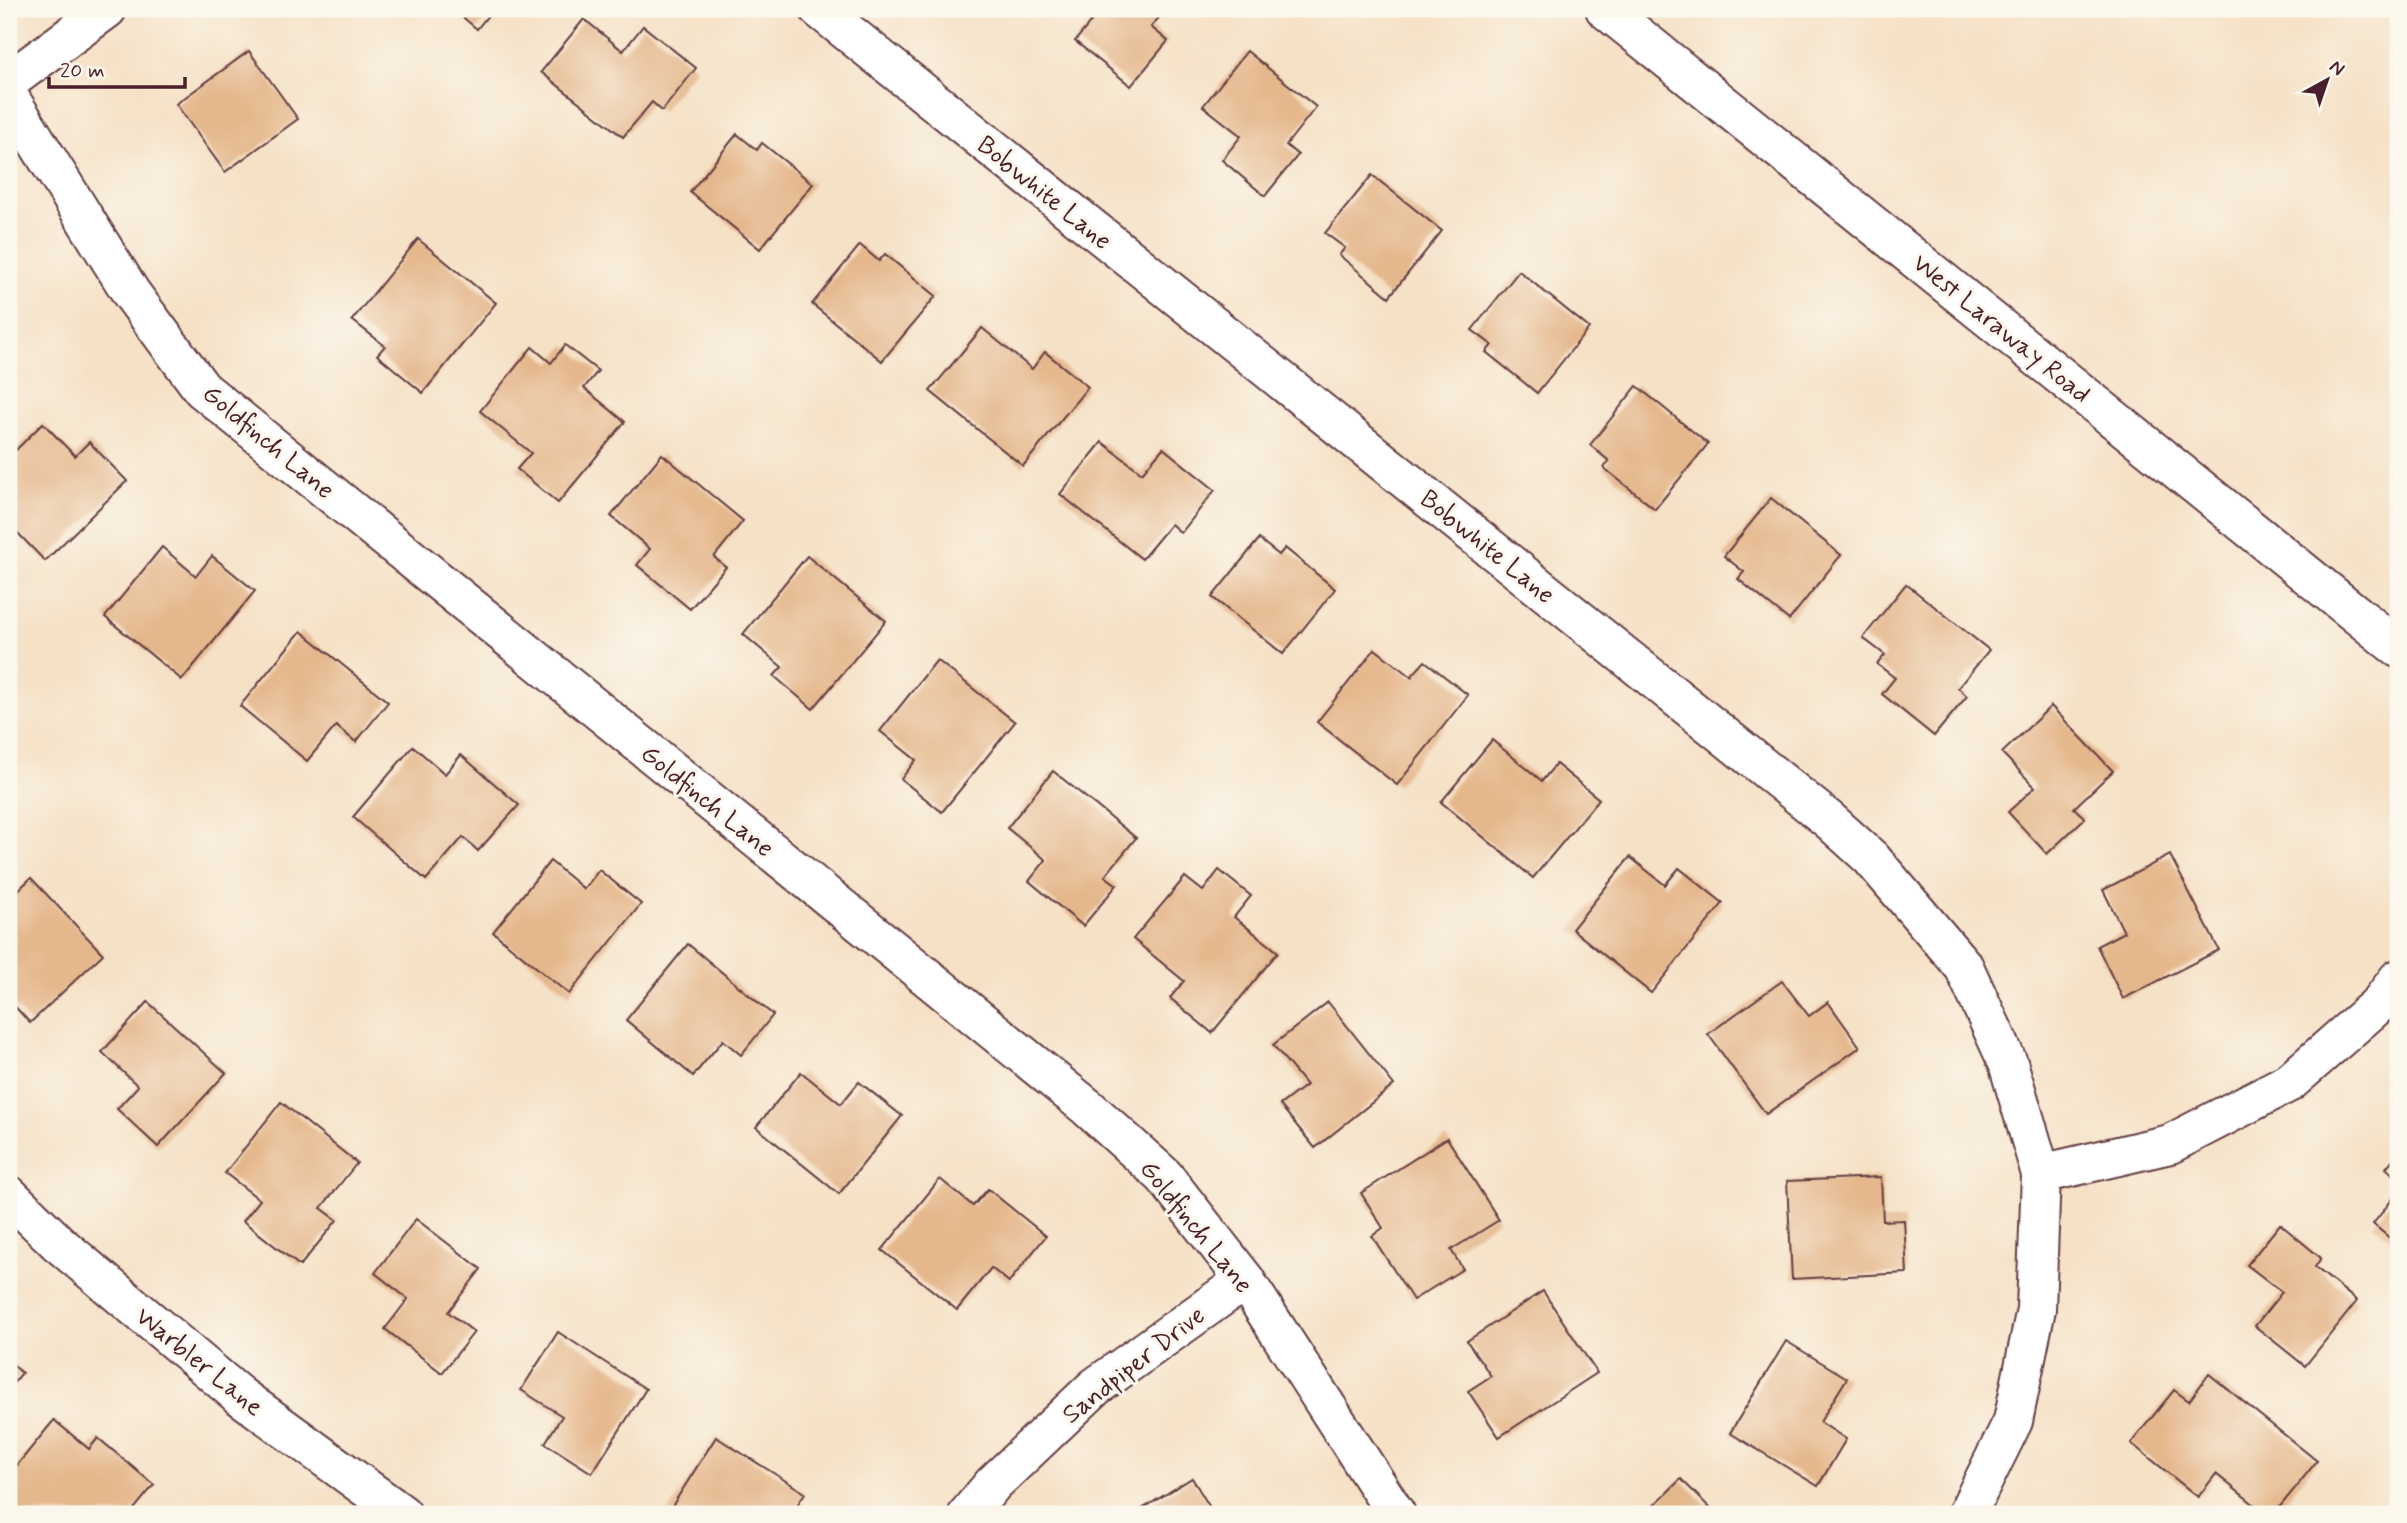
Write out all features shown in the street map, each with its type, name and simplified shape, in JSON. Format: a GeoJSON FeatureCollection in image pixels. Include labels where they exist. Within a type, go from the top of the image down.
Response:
{"type":"FeatureCollection","features":[{"type":"Feature","properties":{"kind":"street"},"geometry":{"type":"LineString","coordinates":[[9,81],[107,9]]}},
{"type":"Feature","properties":{"kind":"street","name":"Bobwhite Lane"},"geometry":{"type":"LineString","coordinates":[[819,9],[1829,820],[1871,858],[1964,967],[2008,1063],[2041,1174],[2036,1309],[2013,1421],[1967,1514]]}},
{"type":"Feature","properties":{"kind":"street","name":"West Laraway Road"},"geometry":{"type":"LineString","coordinates":[[1605,9],[2398,648]]}},
{"type":"Feature","properties":{"kind":"street","name":"Goldfinch Lane"},"geometry":{"type":"LineString","coordinates":[[9,97],[131,293],[202,388],[1087,1107],[1164,1176],[1245,1280],[1396,1514]]}},
{"type":"Feature","properties":{"kind":"street"},"geometry":{"type":"LineString","coordinates":[[2041,1174],[2170,1144],[2290,1082],[2380,1003],[2398,979]]}},
{"type":"Feature","properties":{"kind":"street","name":"Warbler Lane"},"geometry":{"type":"LineString","coordinates":[[9,1195],[58,1243],[240,1396],[402,1514]]}},
{"type":"Feature","properties":{"kind":"street","name":"Sandpiper Drive"},"geometry":{"type":"LineString","coordinates":[[968,1514],[993,1485],[1095,1387],[1245,1280]]}},
{"type":"Feature","properties":{"kind":"building"},"geometry":{"type":"Polygon","coordinates":[[[453,9],[493,9],[477,29],[453,9]]]}},
{"type":"Feature","properties":{"kind":"building"},"geometry":{"type":"Polygon","coordinates":[[[1075,9],[1166,9],[1151,27],[1168,41],[1131,86],[1075,41],[1091,22],[1075,9]]]}},
{"type":"Feature","properties":{"kind":"building"},"geometry":{"type":"Polygon","coordinates":[[[584,19],[623,51],[643,26],[696,68],[662,111],[652,102],[623,137],[541,72],[584,19]]]}},
{"type":"Feature","properties":{"kind":"building"},"geometry":{"type":"Polygon","coordinates":[[[249,51],[298,119],[225,172],[176,104],[249,51]]]}},
{"type":"Feature","properties":{"kind":"building"},"geometry":{"type":"Polygon","coordinates":[[[1247,51],[1316,107],[1286,145],[1298,155],[1265,196],[1222,160],[1241,136],[1203,106],[1247,51]]]}},
{"type":"Feature","properties":{"kind":"building"},"geometry":{"type":"Polygon","coordinates":[[[737,134],[757,150],[762,143],[813,184],[760,249],[690,192],[737,134]]]}},
{"type":"Feature","properties":{"kind":"building"},"geometry":{"type":"Polygon","coordinates":[[[1372,175],[1442,231],[1389,297],[1339,255],[1345,248],[1325,233],[1372,175]]]}},
{"type":"Feature","properties":{"kind":"building"},"geometry":{"type":"Polygon","coordinates":[[[418,239],[496,303],[423,393],[377,355],[385,346],[352,320],[418,239]]]}},
{"type":"Feature","properties":{"kind":"building"},"geometry":{"type":"Polygon","coordinates":[[[860,245],[879,261],[885,254],[936,296],[882,361],[812,304],[860,245]]]}},
{"type":"Feature","properties":{"kind":"building"},"geometry":{"type":"Polygon","coordinates":[[[1519,271],[1589,328],[1537,393],[1486,352],[1492,345],[1472,330],[1519,271]]]}},
{"type":"Feature","properties":{"kind":"building"},"geometry":{"type":"Polygon","coordinates":[[[982,328],[1032,369],[1045,352],[1088,387],[1023,466],[930,391],[982,328]]]}},
{"type":"Feature","properties":{"kind":"building"},"geometry":{"type":"Polygon","coordinates":[[[565,345],[598,371],[584,388],[625,422],[558,503],[517,469],[531,453],[480,411],[532,347],[551,363],[565,345]]]}},
{"type":"Feature","properties":{"kind":"building"},"geometry":{"type":"Polygon","coordinates":[[[1637,386],[1708,444],[1655,509],[1604,468],[1609,461],[1590,445],[1637,386]]]}},
{"type":"Feature","properties":{"kind":"building"},"geometry":{"type":"Polygon","coordinates":[[[43,423],[75,456],[89,442],[127,481],[45,561],[9,524],[9,457],[43,423]]]}},
{"type":"Feature","properties":{"kind":"building"},"geometry":{"type":"Polygon","coordinates":[[[1102,442],[1142,473],[1163,448],[1215,490],[1181,533],[1171,524],[1142,559],[1060,494],[1102,442]]]}},
{"type":"Feature","properties":{"kind":"building"},"geometry":{"type":"Polygon","coordinates":[[[662,454],[743,521],[714,557],[726,567],[690,609],[637,565],[650,549],[611,516],[662,454]]]}},
{"type":"Feature","properties":{"kind":"building"},"geometry":{"type":"Polygon","coordinates":[[[1771,498],[1841,555],[1789,620],[1738,579],[1744,572],[1724,556],[1771,498]]]}},
{"type":"Feature","properties":{"kind":"building"},"geometry":{"type":"Polygon","coordinates":[[[1259,539],[1279,555],[1285,548],[1335,589],[1283,654],[1212,597],[1259,539]]]}},
{"type":"Feature","properties":{"kind":"building"},"geometry":{"type":"Polygon","coordinates":[[[162,547],[196,576],[212,556],[255,591],[182,680],[105,617],[162,547]]]}},
{"type":"Feature","properties":{"kind":"building"},"geometry":{"type":"Polygon","coordinates":[[[807,556],[886,621],[813,709],[774,676],[782,667],[743,634],[807,556]]]}},
{"type":"Feature","properties":{"kind":"building"},"geometry":{"type":"Polygon","coordinates":[[[1906,584],[1989,650],[1958,688],[1967,696],[1934,736],[1882,694],[1895,678],[1877,664],[1885,655],[1863,638],[1906,584]]]}},
{"type":"Feature","properties":{"kind":"building"},"geometry":{"type":"Polygon","coordinates":[[[301,631],[388,702],[356,742],[336,726],[307,761],[240,706],[301,631]]]}},
{"type":"Feature","properties":{"kind":"building"},"geometry":{"type":"Polygon","coordinates":[[[1375,649],[1411,677],[1425,661],[1468,695],[1397,785],[1317,722],[1375,649]]]}},
{"type":"Feature","properties":{"kind":"building"},"geometry":{"type":"Polygon","coordinates":[[[937,660],[1015,722],[942,812],[901,779],[916,760],[880,731],[937,660]]]}},
{"type":"Feature","properties":{"kind":"building"},"geometry":{"type":"Polygon","coordinates":[[[2051,706],[2113,771],[2074,808],[2085,818],[2047,854],[2008,812],[2035,787],[2002,753],[2051,706]]]}},
{"type":"Feature","properties":{"kind":"building"},"geometry":{"type":"Polygon","coordinates":[[[1492,740],[1542,781],[1556,764],[1599,799],[1533,878],[1441,802],[1492,740]]]}},
{"type":"Feature","properties":{"kind":"building"},"geometry":{"type":"Polygon","coordinates":[[[413,746],[445,774],[461,755],[519,805],[478,851],[463,837],[426,880],[353,817],[413,746]]]}},
{"type":"Feature","properties":{"kind":"building"},"geometry":{"type":"Polygon","coordinates":[[[1053,771],[1136,838],[1105,876],[1117,885],[1083,926],[1029,881],[1046,860],[1007,828],[1053,771]]]}},
{"type":"Feature","properties":{"kind":"building"},"geometry":{"type":"Polygon","coordinates":[[[2170,855],[2219,950],[2123,999],[2097,946],[2124,932],[2103,890],[2170,855]]]}},
{"type":"Feature","properties":{"kind":"building"},"geometry":{"type":"Polygon","coordinates":[[[1630,857],[1665,885],[1679,868],[1723,903],[1651,993],[1572,929],[1630,857]]]}},
{"type":"Feature","properties":{"kind":"building"},"geometry":{"type":"Polygon","coordinates":[[[550,861],[584,889],[599,870],[641,904],[569,994],[493,932],[550,861]]]}},
{"type":"Feature","properties":{"kind":"building"},"geometry":{"type":"Polygon","coordinates":[[[1219,870],[1251,896],[1234,917],[1278,952],[1212,1033],[1170,998],[1184,981],[1133,939],[1185,877],[1203,891],[1219,870]]]}},
{"type":"Feature","properties":{"kind":"building"},"geometry":{"type":"Polygon","coordinates":[[[31,878],[103,954],[30,1023],[9,1000],[9,966],[15,961],[9,954],[9,899],[31,878]]]}},
{"type":"Feature","properties":{"kind":"building"},"geometry":{"type":"Polygon","coordinates":[[[688,944],[773,1015],[741,1055],[723,1040],[693,1076],[626,1020],[688,944]]]}},
{"type":"Feature","properties":{"kind":"building"},"geometry":{"type":"Polygon","coordinates":[[[1782,981],[1809,1016],[1828,1002],[1860,1047],[1766,1114],[1708,1034],[1782,981]]]}},
{"type":"Feature","properties":{"kind":"building"},"geometry":{"type":"Polygon","coordinates":[[[148,1002],[226,1073],[158,1147],[117,1109],[138,1086],[102,1052],[148,1002]]]}},
{"type":"Feature","properties":{"kind":"building"},"geometry":{"type":"Polygon","coordinates":[[[1328,1002],[1394,1085],[1315,1148],[1280,1105],[1306,1085],[1273,1045],[1328,1002]]]}},
{"type":"Feature","properties":{"kind":"building"},"geometry":{"type":"Polygon","coordinates":[[[801,1072],[841,1104],[859,1082],[902,1116],[839,1194],[756,1127],[801,1072]]]}},
{"type":"Feature","properties":{"kind":"building"},"geometry":{"type":"Polygon","coordinates":[[[281,1102],[357,1163],[321,1208],[337,1220],[300,1266],[243,1221],[260,1200],[225,1173],[281,1102]]]}},
{"type":"Feature","properties":{"kind":"building"},"geometry":{"type":"Polygon","coordinates":[[[1447,1138],[1499,1220],[1451,1250],[1463,1269],[1413,1300],[1372,1236],[1383,1228],[1361,1193],[1447,1138]]]}},
{"type":"Feature","properties":{"kind":"building"},"geometry":{"type":"Polygon","coordinates":[[[2398,1153],[2398,1179],[2386,1168],[2398,1153]]]}},
{"type":"Feature","properties":{"kind":"building"},"geometry":{"type":"Polygon","coordinates":[[[1881,1177],[1883,1221],[1904,1220],[1907,1273],[1792,1279],[1787,1181],[1881,1177]]]}},
{"type":"Feature","properties":{"kind":"building"},"geometry":{"type":"Polygon","coordinates":[[[940,1179],[973,1206],[988,1189],[1046,1236],[1009,1282],[991,1268],[957,1310],[882,1250],[940,1179]]]}},
{"type":"Feature","properties":{"kind":"building"},"geometry":{"type":"Polygon","coordinates":[[[2398,1192],[2398,1245],[2373,1224],[2398,1192]]]}},
{"type":"Feature","properties":{"kind":"building"},"geometry":{"type":"Polygon","coordinates":[[[416,1219],[481,1269],[448,1312],[474,1332],[442,1373],[385,1329],[408,1299],[375,1273],[416,1219]]]}},
{"type":"Feature","properties":{"kind":"building"},"geometry":{"type":"Polygon","coordinates":[[[2280,1224],[2321,1258],[2315,1267],[2357,1301],[2305,1366],[2255,1326],[2282,1292],[2247,1265],[2280,1224]]]}},
{"type":"Feature","properties":{"kind":"building"},"geometry":{"type":"Polygon","coordinates":[[[1543,1291],[1597,1373],[1499,1437],[1468,1391],[1491,1376],[1467,1341],[1543,1291]]]}},
{"type":"Feature","properties":{"kind":"building"},"geometry":{"type":"Polygon","coordinates":[[[558,1332],[646,1389],[592,1473],[545,1443],[562,1416],[521,1390],[558,1332]]]}},
{"type":"Feature","properties":{"kind":"building"},"geometry":{"type":"Polygon","coordinates":[[[1786,1341],[1847,1378],[1820,1422],[1846,1439],[1818,1486],[1730,1433],[1786,1341]]]}},
{"type":"Feature","properties":{"kind":"building"},"geometry":{"type":"Polygon","coordinates":[[[9,1361],[22,1373],[9,1388],[9,1361]]]}},
{"type":"Feature","properties":{"kind":"building"},"geometry":{"type":"Polygon","coordinates":[[[2209,1374],[2317,1461],[2274,1514],[2266,1514],[2216,1474],[2198,1497],[2131,1443],[2174,1390],[2189,1401],[2209,1374]]]}},
{"type":"Feature","properties":{"kind":"building"},"geometry":{"type":"Polygon","coordinates":[[[54,1420],[89,1449],[98,1438],[154,1485],[130,1514],[9,1513],[9,1475],[54,1420]]]}},
{"type":"Feature","properties":{"kind":"building"},"geometry":{"type":"Polygon","coordinates":[[[716,1437],[805,1493],[791,1514],[667,1514],[716,1437]]]}},
{"type":"Feature","properties":{"kind":"building"},"geometry":{"type":"Polygon","coordinates":[[[1192,1478],[1214,1514],[1134,1514],[1192,1478]]]}},
{"type":"Feature","properties":{"kind":"building"},"geometry":{"type":"Polygon","coordinates":[[[1681,1479],[1716,1514],[1645,1514],[1681,1479]]]}}]}
